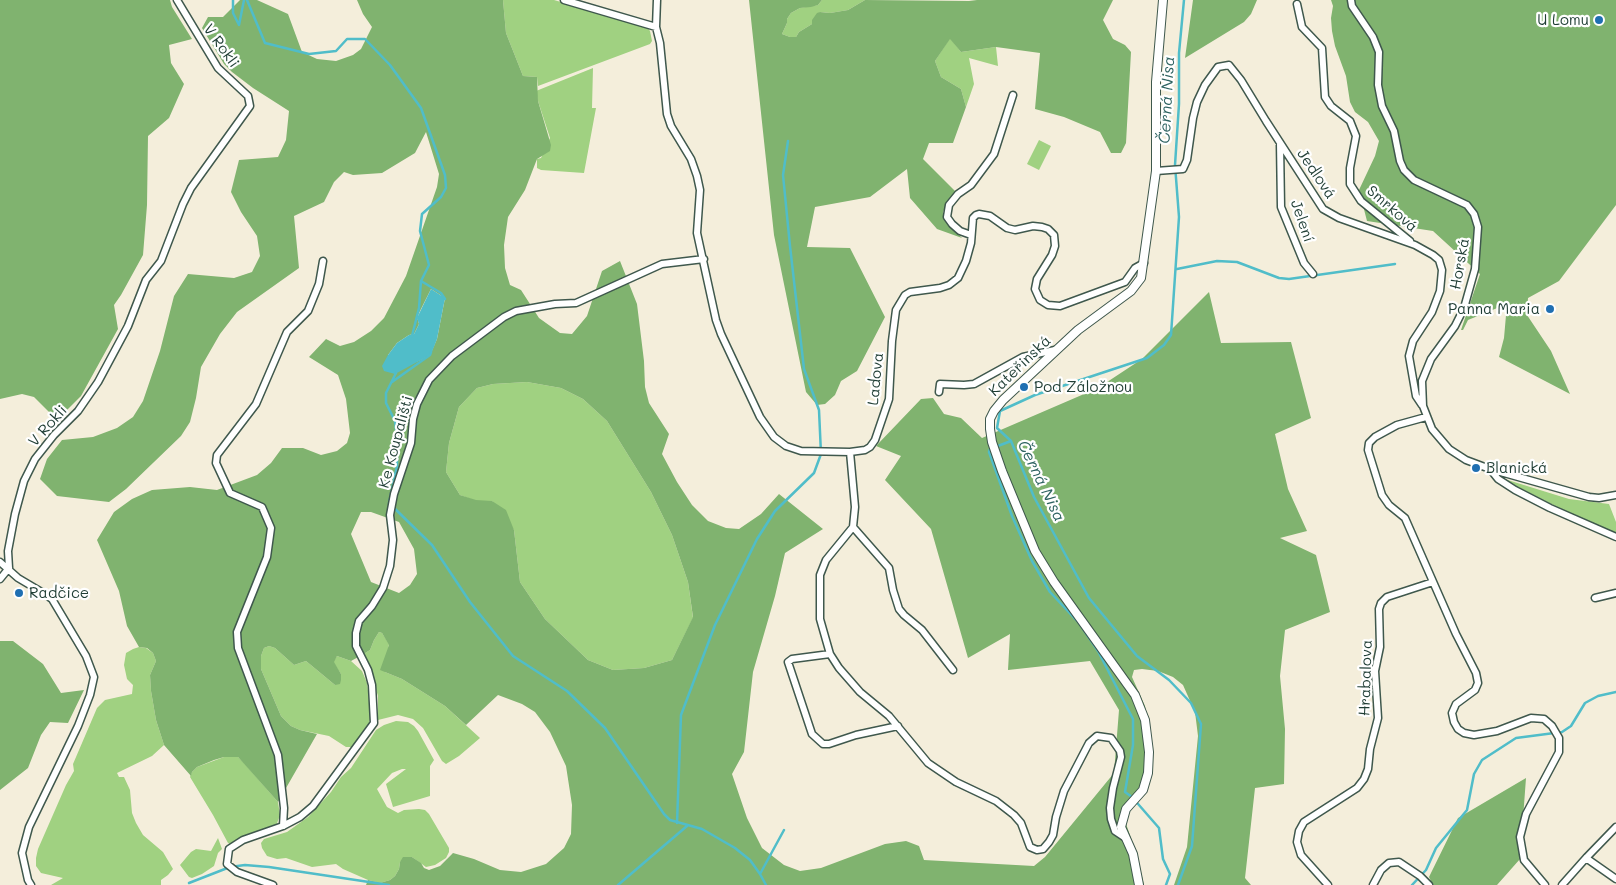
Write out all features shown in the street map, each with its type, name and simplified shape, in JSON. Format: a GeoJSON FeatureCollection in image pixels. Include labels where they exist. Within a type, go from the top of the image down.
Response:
{"type":"FeatureCollection","features":[{"type":"Feature","properties":{"kind":"street","name":"V Rokli"},"geometry":{"type":"LineString","coordinates":[[9,568],[8,551],[15,514],[24,481],[35,459],[54,435],[78,411],[98,382],[128,326],[146,280],[161,261],[191,188],[250,106],[248,96],[218,68],[176,0]]}},
{"type":"Feature","properties":{"kind":"street"},"geometry":{"type":"LineString","coordinates":[[564,0],[656,27]]}},
{"type":"Feature","properties":{"kind":"street","name":"Ladova"},"geometry":{"type":"LineString","coordinates":[[657,0],[656,27],[660,43],[667,114],[671,126],[691,159],[697,176],[700,190],[697,233],[718,327],[760,417],[769,431],[781,443],[801,451],[816,452],[850,452],[865,450],[870,447],[875,440],[889,399],[892,341],[896,310],[899,303],[910,292],[940,288],[949,285],[958,278],[966,261],[972,235],[973,218],[979,214],[990,216],[1007,228],[1015,230],[1034,226],[1048,229],[1054,235],[1055,246],[1052,255],[1037,279],[1035,289],[1040,300],[1048,305],[1060,306],[1124,282],[1135,268],[1144,263]]}},
{"type":"Feature","properties":{"kind":"street","name":"Kateřinská"},"geometry":{"type":"LineString","coordinates":[[1139,885],[1130,844],[1124,837],[1121,827],[1126,809],[1143,790],[1148,774],[1149,752],[1145,720],[1136,695],[1054,582],[1035,551],[992,442],[990,419],[994,410],[1055,350],[1078,330],[1131,291],[1141,278],[1156,171],[1156,82],[1163,0]]}},
{"type":"Feature","properties":{"kind":"street","name":"Horská"},"geometry":{"type":"LineString","coordinates":[[1351,0],[1352,6],[1373,38],[1379,52],[1378,85],[1382,106],[1394,131],[1404,170],[1414,180],[1466,205],[1474,214],[1478,226],[1475,269],[1461,316],[1436,351],[1424,373],[1421,386],[1426,417],[1436,436],[1449,449],[1466,460],[1490,470],[1589,497],[1598,498],[1616,495]]}},
{"type":"Feature","properties":{"kind":"street","name":"Smrková"},"geometry":{"type":"LineString","coordinates":[[1297,4],[1302,27],[1322,48],[1325,97],[1331,106],[1350,121],[1356,136],[1351,162],[1350,184],[1361,200],[1414,245]]}},
{"type":"Feature","properties":{"kind":"street","name":"Jedlová"},"geometry":{"type":"LineString","coordinates":[[1156,171],[1183,169],[1187,160],[1197,102],[1205,85],[1218,66],[1229,65],[1241,80],[1324,209],[1339,218],[1414,245],[1439,260],[1442,270],[1440,291],[1432,312],[1416,335],[1410,350],[1413,384],[1416,396],[1423,406]]}},
{"type":"Feature","properties":{"kind":"street"},"geometry":{"type":"LineString","coordinates":[[972,235],[960,231],[952,224],[947,217],[948,205],[958,194],[971,185],[994,154],[1013,95]]}},
{"type":"Feature","properties":{"kind":"street","name":"Jelení"},"geometry":{"type":"LineString","coordinates":[[1280,142],[1281,207],[1304,262],[1313,274]]}},
{"type":"Feature","properties":{"kind":"street","name":"Ke Koupališti"},"geometry":{"type":"LineString","coordinates":[[273,885],[237,872],[227,864],[229,849],[242,840],[283,826],[300,817],[313,806],[374,723],[372,685],[368,670],[356,646],[356,633],[359,621],[372,606],[383,588],[390,566],[393,540],[390,511],[411,443],[413,419],[429,380],[452,356],[504,317],[516,311],[555,304],[576,303],[662,264],[704,259]]}},
{"type":"Feature","properties":{"kind":"street"},"geometry":{"type":"LineString","coordinates":[[283,826],[284,808],[278,755],[238,648],[237,632],[267,557],[272,528],[262,507],[230,493],[216,463],[217,455],[256,404],[286,332],[308,311],[319,284],[324,261]]}},
{"type":"Feature","properties":{"kind":"street"},"geometry":{"type":"LineString","coordinates":[[939,392],[940,384],[974,384],[1023,357],[1055,350]]}},
{"type":"Feature","properties":{"kind":"street"},"geometry":{"type":"LineString","coordinates":[[1426,417],[1397,425],[1375,436],[1369,443],[1368,450],[1382,495],[1405,518],[1476,673],[1478,683],[1474,690],[1456,704],[1452,713],[1458,729],[1464,733],[1474,735],[1497,731],[1531,718],[1544,719],[1552,726],[1559,738],[1559,752],[1526,814],[1520,837],[1524,860],[1545,885]]}},
{"type":"Feature","properties":{"kind":"street"},"geometry":{"type":"LineString","coordinates":[[850,452],[855,507],[853,527],[826,560],[820,575],[820,619],[830,654],[839,668],[860,692],[889,716],[910,744],[928,763],[956,782],[996,801],[1014,815],[1021,823],[1030,847],[1036,850],[1043,849],[1053,835],[1064,791],[1089,743],[1097,736],[1111,738],[1120,751],[1121,757],[1113,788],[1110,808],[1111,819],[1115,831],[1124,837]]}},
{"type":"Feature","properties":{"kind":"street"},"geometry":{"type":"LineString","coordinates":[[1490,470],[1498,479],[1515,490],[1616,538]]}},
{"type":"Feature","properties":{"kind":"street"},"geometry":{"type":"LineString","coordinates":[[853,527],[889,568],[899,609],[922,630],[953,670]]}},
{"type":"Feature","properties":{"kind":"street"},"geometry":{"type":"LineString","coordinates":[[0,562],[18,578],[52,599],[86,656],[94,677],[90,696],[78,726],[29,827],[22,853],[28,880],[31,885]]}},
{"type":"Feature","properties":{"kind":"street"},"geometry":{"type":"LineString","coordinates":[[0,579],[9,568]]}},
{"type":"Feature","properties":{"kind":"street","name":"Hrabalova"},"geometry":{"type":"LineString","coordinates":[[1328,885],[1301,855],[1297,842],[1299,831],[1304,822],[1357,788],[1364,779],[1368,769],[1370,748],[1378,718],[1376,672],[1380,647],[1380,603],[1386,597],[1433,582]]}},
{"type":"Feature","properties":{"kind":"street"},"geometry":{"type":"LineString","coordinates":[[1595,598],[1616,593]]}},
{"type":"Feature","properties":{"kind":"street"},"geometry":{"type":"LineString","coordinates":[[830,654],[792,659],[788,662],[812,734],[823,744],[829,744],[856,735],[898,726]]}},
{"type":"Feature","properties":{"kind":"street"},"geometry":{"type":"LineString","coordinates":[[1562,885],[1616,827]]}},
{"type":"Feature","properties":{"kind":"street"},"geometry":{"type":"LineString","coordinates":[[1586,858],[1616,879]]}},
{"type":"Feature","properties":{"kind":"street"},"geometry":{"type":"LineString","coordinates":[[1373,885],[1381,870],[1389,863],[1399,862],[1420,876],[1429,885]]}},
{"type":"Feature","properties":{"kind":"green space"},"geometry":{"type":"Polygon","coordinates":[[[0,0],[170,0],[172,7],[192,39],[169,45],[171,63],[184,84],[169,118],[148,136],[147,205],[143,255],[114,305],[118,329],[81,396],[65,412],[54,417],[34,397],[22,394],[0,399],[0,0]]]}},
{"type":"Feature","properties":{"kind":"green space"},"geometry":{"type":"Polygon","coordinates":[[[240,0],[257,0],[288,14],[302,52],[317,59],[336,61],[353,55],[361,49],[372,27],[363,14],[357,0],[503,0],[506,33],[523,76],[537,77],[538,101],[551,145],[550,151],[537,159],[525,190],[508,217],[504,245],[505,268],[510,285],[521,290],[539,318],[560,333],[572,334],[587,316],[602,271],[620,261],[637,304],[645,387],[649,403],[669,434],[662,454],[692,505],[708,521],[726,528],[739,529],[761,514],[779,494],[823,529],[785,553],[775,596],[753,672],[744,752],[732,774],[747,818],[762,848],[784,865],[800,871],[821,868],[885,844],[906,841],[919,846],[924,860],[1034,866],[1045,857],[1114,773],[1119,710],[1090,661],[1008,670],[1010,634],[968,658],[931,529],[885,480],[901,456],[876,446],[921,399],[933,398],[944,414],[961,418],[982,438],[1098,388],[1142,359],[1209,292],[1221,343],[1291,342],[1311,418],[1275,434],[1288,489],[1307,531],[1280,538],[1316,555],[1330,612],[1285,630],[1280,676],[1285,729],[1284,784],[1255,788],[1245,878],[1251,885],[1174,885],[1187,847],[1198,736],[1195,712],[1183,685],[1173,677],[1158,671],[1142,669],[1134,670],[1132,677],[1145,706],[1153,752],[1152,774],[1147,791],[1127,804],[1125,821],[1137,855],[1144,885],[366,885],[368,880],[380,883],[390,880],[399,869],[403,857],[412,857],[429,870],[440,866],[453,853],[474,859],[500,870],[521,872],[546,864],[564,848],[571,834],[572,805],[566,766],[550,732],[535,712],[522,704],[498,695],[466,725],[445,706],[402,679],[380,670],[389,645],[382,633],[379,632],[370,650],[362,655],[351,661],[337,656],[334,662],[341,674],[341,680],[340,684],[335,685],[306,661],[294,665],[275,648],[269,646],[264,648],[261,656],[261,669],[281,716],[291,726],[317,734],[278,802],[238,757],[224,757],[214,760],[197,767],[191,776],[164,745],[156,720],[151,691],[150,675],[156,661],[153,653],[147,648],[139,647],[127,626],[119,591],[97,540],[114,512],[132,499],[152,490],[190,487],[217,490],[257,475],[271,463],[282,448],[303,448],[321,455],[337,451],[347,443],[350,433],[346,399],[338,375],[309,357],[326,339],[340,346],[354,342],[371,331],[384,318],[406,276],[437,187],[439,174],[426,132],[415,153],[382,173],[353,175],[344,172],[334,182],[324,202],[294,216],[299,268],[237,312],[220,334],[201,367],[190,422],[181,436],[126,489],[109,502],[57,496],[40,479],[47,459],[62,440],[93,437],[117,428],[133,417],[143,401],[160,351],[174,296],[188,274],[234,278],[252,272],[260,256],[257,236],[241,212],[231,192],[239,160],[278,157],[286,140],[289,111],[253,88],[224,64],[202,28],[208,17],[223,17],[240,0]],[[431,289],[417,317],[419,324],[414,334],[397,343],[388,355],[416,362],[430,355],[437,339],[445,298],[431,289]],[[527,382],[493,384],[477,388],[459,407],[449,443],[446,472],[460,495],[476,500],[492,501],[506,510],[514,530],[520,582],[545,619],[588,660],[613,670],[644,668],[672,660],[693,617],[688,582],[672,535],[651,492],[607,421],[583,399],[561,388],[527,382]],[[361,512],[351,534],[371,582],[399,593],[410,585],[417,574],[414,549],[399,522],[371,512],[361,512]]]}},
{"type":"Feature","properties":{"kind":"green space"},"geometry":{"type":"Polygon","coordinates":[[[503,0],[554,0],[647,27],[652,41],[650,44],[538,86],[537,77],[523,76],[506,33],[503,0]]]}},
{"type":"Feature","properties":{"kind":"green space"},"geometry":{"type":"Polygon","coordinates":[[[749,0],[822,0],[818,5],[800,8],[791,13],[782,34],[796,37],[799,32],[812,24],[812,20],[817,13],[848,10],[865,0],[1113,0],[1103,20],[1113,39],[1125,45],[1131,52],[1126,143],[1121,153],[1111,153],[1100,132],[1064,117],[1035,109],[1040,53],[996,47],[961,52],[950,39],[935,61],[941,77],[961,89],[966,107],[953,143],[929,143],[923,159],[956,192],[946,203],[943,213],[947,222],[962,238],[937,229],[910,198],[907,169],[870,197],[815,207],[807,247],[850,248],[885,317],[857,371],[841,381],[835,395],[825,404],[817,405],[806,392],[774,235],[749,0]]]}},
{"type":"Feature","properties":{"kind":"green space"},"geometry":{"type":"Polygon","coordinates":[[[822,0],[865,0],[848,10],[830,13],[820,12],[812,24],[799,32],[796,37],[782,34],[791,13],[800,8],[818,5],[822,0]]]}},
{"type":"Feature","properties":{"kind":"green space"},"geometry":{"type":"Polygon","coordinates":[[[1193,0],[1257,0],[1251,14],[1244,22],[1185,58],[1193,0]]]}},
{"type":"Feature","properties":{"kind":"green space"},"geometry":{"type":"Polygon","coordinates":[[[1331,0],[1616,0],[1616,205],[1559,281],[1528,298],[1527,315],[1551,351],[1570,394],[1499,357],[1504,338],[1507,304],[1468,320],[1463,330],[1461,330],[1480,274],[1433,231],[1367,221],[1359,190],[1375,156],[1379,141],[1368,122],[1355,112],[1350,102],[1346,76],[1335,46],[1332,31],[1331,18],[1333,6],[1331,0]]]}},
{"type":"Feature","properties":{"kind":"green space"},"geometry":{"type":"Polygon","coordinates":[[[950,38],[961,52],[996,47],[998,66],[969,58],[974,84],[966,107],[961,89],[941,77],[935,61],[950,38]]]}},
{"type":"Feature","properties":{"kind":"green space"},"geometry":{"type":"Polygon","coordinates":[[[593,68],[592,108],[596,108],[584,173],[541,170],[537,168],[537,159],[541,158],[550,138],[536,91],[593,68]]]}},
{"type":"Feature","properties":{"kind":"green space"},"geometry":{"type":"Polygon","coordinates":[[[1039,140],[1051,146],[1039,170],[1027,164],[1039,140]]]}},
{"type":"Feature","properties":{"kind":"green space"},"geometry":{"type":"Polygon","coordinates":[[[527,382],[561,388],[583,399],[607,421],[651,492],[672,535],[688,582],[693,618],[672,660],[644,668],[613,670],[588,660],[545,619],[520,582],[514,530],[492,501],[476,501],[460,495],[446,472],[449,443],[459,407],[477,388],[493,384],[527,382]]]}},
{"type":"Feature","properties":{"kind":"green space"},"geometry":{"type":"Polygon","coordinates":[[[1498,477],[1569,499],[1609,504],[1616,522],[1616,534],[1609,533],[1498,477]]]}},
{"type":"Feature","properties":{"kind":"green space"},"geometry":{"type":"Polygon","coordinates":[[[379,632],[382,633],[389,644],[385,672],[402,679],[445,706],[480,738],[459,756],[446,764],[442,761],[423,728],[413,719],[398,715],[378,720],[378,696],[371,673],[362,655],[370,650],[379,632]]]}},
{"type":"Feature","properties":{"kind":"green space"},"geometry":{"type":"Polygon","coordinates":[[[0,641],[13,641],[43,664],[61,693],[84,690],[68,723],[50,722],[41,735],[28,768],[0,790],[0,641]]]}},
{"type":"Feature","properties":{"kind":"green space"},"geometry":{"type":"Polygon","coordinates":[[[269,646],[275,648],[294,665],[306,661],[335,685],[341,674],[333,662],[337,656],[351,661],[362,671],[367,683],[371,715],[368,728],[353,747],[346,747],[329,736],[300,730],[291,726],[281,716],[261,669],[261,656],[264,648],[269,646]]]}},
{"type":"Feature","properties":{"kind":"green space"},"geometry":{"type":"Polygon","coordinates":[[[139,647],[146,648],[153,653],[156,661],[150,675],[151,691],[156,720],[164,745],[152,756],[117,773],[119,777],[124,777],[130,790],[132,813],[143,835],[163,852],[173,869],[161,880],[161,885],[51,885],[63,878],[41,873],[36,866],[38,849],[74,771],[73,764],[97,708],[105,700],[132,694],[133,685],[127,679],[124,665],[126,653],[139,647]]]}},
{"type":"Feature","properties":{"kind":"green space"},"geometry":{"type":"Polygon","coordinates":[[[396,721],[408,722],[414,726],[434,760],[430,766],[430,796],[393,807],[386,784],[406,769],[392,773],[377,789],[387,807],[398,813],[404,810],[419,809],[425,810],[429,814],[449,848],[446,858],[435,865],[426,867],[412,857],[400,862],[395,876],[390,880],[380,883],[368,880],[336,864],[312,867],[286,858],[277,859],[267,856],[261,843],[264,839],[287,832],[308,817],[331,792],[341,777],[351,768],[376,730],[396,721]]]}},
{"type":"Feature","properties":{"kind":"green space"},"geometry":{"type":"Polygon","coordinates":[[[232,756],[238,757],[243,762],[278,802],[280,815],[276,826],[232,845],[228,843],[190,777],[197,767],[232,756]]]}},
{"type":"Feature","properties":{"kind":"green space"},"geometry":{"type":"Polygon","coordinates":[[[1526,778],[1520,859],[1497,885],[1433,885],[1429,877],[1458,818],[1526,778]]]}},
{"type":"Feature","properties":{"kind":"green space"},"geometry":{"type":"Polygon","coordinates":[[[218,838],[222,849],[218,853],[214,866],[202,874],[192,878],[189,877],[180,865],[196,849],[211,851],[218,838]]]}},
{"type":"Feature","properties":{"kind":"water"},"geometry":{"type":"Polygon","coordinates":[[[431,289],[445,298],[437,339],[432,352],[430,355],[395,374],[384,371],[382,366],[397,343],[414,334],[419,324],[417,318],[431,289]]]}},
{"type":"Feature","properties":{"kind":"waterway"},"geometry":{"type":"LineString","coordinates":[[233,0],[233,13],[239,25],[244,0]]}},
{"type":"Feature","properties":{"kind":"waterway"},"geometry":{"type":"LineString","coordinates":[[247,0],[265,43],[309,54],[336,51],[347,39],[365,39],[390,65],[421,108],[445,175],[446,188],[441,197],[422,214],[420,231],[429,265],[421,281],[419,308],[412,336]]}},
{"type":"Feature","properties":{"kind":"waterway","name":"Černá Nisa"},"geometry":{"type":"LineString","coordinates":[[1178,885],[1192,846],[1201,724],[1191,703],[1169,680],[1137,656],[1089,598],[1034,497],[1011,441],[997,428],[1000,411],[1035,395],[1147,358],[1164,345],[1171,335],[1179,217],[1175,165],[1179,104],[1179,53],[1184,0]]}},
{"type":"Feature","properties":{"kind":"waterway"},"geometry":{"type":"LineString","coordinates":[[677,823],[681,715],[715,625],[757,539],[775,511],[814,473],[821,454],[819,410],[804,369],[790,246],[783,175],[788,141]]}},
{"type":"Feature","properties":{"kind":"waterway"},"geometry":{"type":"LineString","coordinates":[[1177,269],[1217,261],[1237,262],[1279,278],[1289,279],[1395,264]]}},
{"type":"Feature","properties":{"kind":"waterway"},"geometry":{"type":"LineString","coordinates":[[421,281],[441,293],[445,299]]}},
{"type":"Feature","properties":{"kind":"waterway"},"geometry":{"type":"LineString","coordinates":[[392,382],[430,355],[431,352]]}},
{"type":"Feature","properties":{"kind":"waterway"},"geometry":{"type":"LineString","coordinates":[[396,373],[386,393],[386,403],[395,421],[397,438],[397,466],[389,503],[432,545],[470,602],[513,656],[567,691],[605,728],[664,814],[670,820],[702,829],[735,848],[750,860],[766,885]]}},
{"type":"Feature","properties":{"kind":"waterway"},"geometry":{"type":"LineString","coordinates":[[1011,441],[990,449],[989,452],[1012,516],[1032,561],[1050,592],[1079,623],[1098,651],[1133,719],[1133,745],[1125,792],[1132,797],[1159,828],[1163,859],[1170,874],[1166,885]]}},
{"type":"Feature","properties":{"kind":"waterway"},"geometry":{"type":"LineString","coordinates":[[1412,885],[1426,870],[1436,848],[1467,810],[1474,774],[1482,760],[1516,738],[1562,732],[1571,726],[1585,703],[1598,696],[1616,692]]}},
{"type":"Feature","properties":{"kind":"waterway"},"geometry":{"type":"LineString","coordinates":[[618,885],[687,826]]}},
{"type":"Feature","properties":{"kind":"waterway"},"geometry":{"type":"LineString","coordinates":[[760,874],[784,830]]}},
{"type":"Feature","properties":{"kind":"waterway"},"geometry":{"type":"LineString","coordinates":[[189,883],[230,867],[245,865],[389,885]]}},
{"type":"Feature","properties":{"kind":"place","name":"U Lomu"},"geometry":{"type":"Point","coordinates":[1599,20]}},
{"type":"Feature","properties":{"kind":"place","name":"Panna Maria"},"geometry":{"type":"Point","coordinates":[1550,309]}},
{"type":"Feature","properties":{"kind":"place","name":"Pod Záložnou"},"geometry":{"type":"Point","coordinates":[1024,387]}},
{"type":"Feature","properties":{"kind":"place","name":"Blanická"},"geometry":{"type":"Point","coordinates":[1476,468]}},
{"type":"Feature","properties":{"kind":"place","name":"Radčice"},"geometry":{"type":"Point","coordinates":[19,593]}}]}
